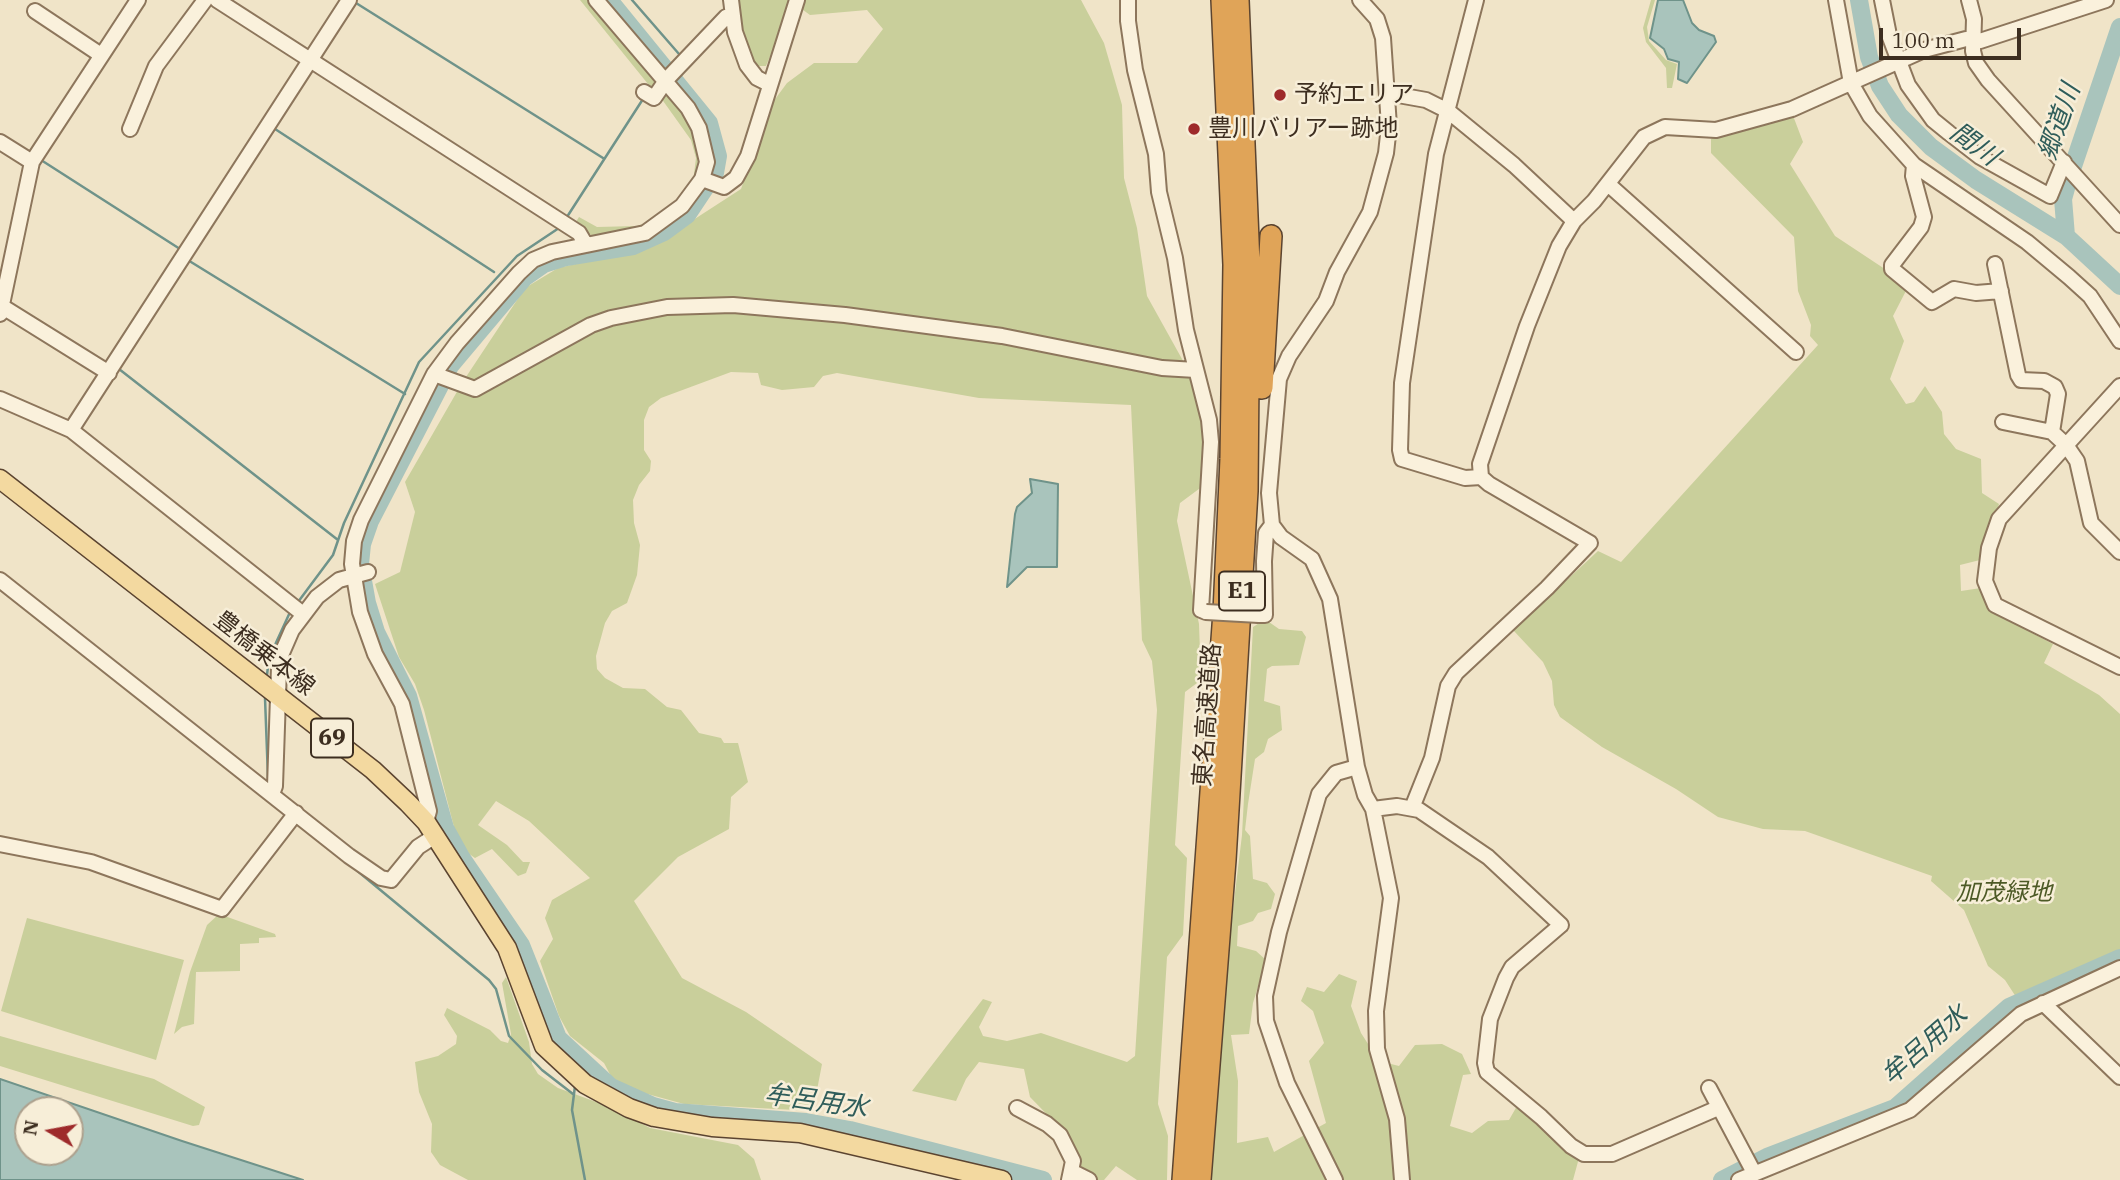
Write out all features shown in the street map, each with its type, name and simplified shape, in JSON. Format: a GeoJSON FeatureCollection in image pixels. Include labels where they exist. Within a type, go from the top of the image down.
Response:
{"type":"FeatureCollection","features":[{"type":"Feature","properties":{"kind":"highway","name":"東名高速道路"},"geometry":{"type":"LineString","coordinates":[[1184,1180],[1223,626],[1231,459],[1234,265],[1222,0]]}},
{"type":"Feature","properties":{"kind":"highway","name":"東名高速道路"},"geometry":{"type":"LineString","coordinates":[[1200,1180],[1225,860],[1245,528],[1249,264],[1246,136],[1238,0]]}},
{"type":"Feature","properties":{"kind":"highway"},"geometry":{"type":"LineString","coordinates":[[1245,528],[1258,455],[1271,236]]}},
{"type":"Feature","properties":{"kind":"main road","name":"豊橋乗本線"},"geometry":{"type":"LineString","coordinates":[[0,479],[373,770],[430,829],[507,948],[544,1046],[579,1079],[629,1108],[654,1117],[702,1125],[800,1133],[1002,1180]]}},
{"type":"Feature","properties":{"kind":"street"},"geometry":{"type":"LineString","coordinates":[[109,373],[2,306],[32,162],[138,0]]}},
{"type":"Feature","properties":{"kind":"street"},"geometry":{"type":"LineString","coordinates":[[130,129],[156,66],[205,0]]}},
{"type":"Feature","properties":{"kind":"street"},"geometry":{"type":"LineString","coordinates":[[217,0],[579,233],[586,245]]}},
{"type":"Feature","properties":{"kind":"street"},"geometry":{"type":"LineString","coordinates":[[71,430],[349,0]]}},
{"type":"Feature","properties":{"kind":"street"},"geometry":{"type":"LineString","coordinates":[[0,580],[272,794],[292,818],[387,881],[418,847],[430,829],[429,811],[406,718],[367,636],[354,541],[361,520],[457,343],[533,260],[552,252],[645,233],[682,206],[708,181],[707,162],[699,128],[670,77],[596,0]]}},
{"type":"Feature","properties":{"kind":"street"},"geometry":{"type":"LineString","coordinates":[[708,181],[724,187],[736,178],[748,156],[797,0]]}},
{"type":"Feature","properties":{"kind":"street"},"geometry":{"type":"LineString","coordinates":[[1128,0],[1128,22],[1135,70],[1154,144],[1159,192],[1211,442],[1200,610],[1265,615],[1266,533],[1272,525]]}},
{"type":"Feature","properties":{"kind":"street"},"geometry":{"type":"LineString","coordinates":[[1360,0],[1377,19],[1383,38],[1390,126],[1386,153],[1370,212],[1337,272],[1326,301],[1289,356],[1279,379],[1269,493],[1272,525],[1280,537],[1312,558],[1330,599],[1357,767],[1365,795],[1373,809],[1391,898],[1376,1012],[1377,1049],[1397,1119],[1402,1180]]}},
{"type":"Feature","properties":{"kind":"street"},"geometry":{"type":"LineString","coordinates":[[1412,808],[1432,758],[1443,702],[1452,680],[1590,543],[1481,477],[1465,478],[1402,459],[1400,450],[1407,342],[1436,154],[1476,0]]}},
{"type":"Feature","properties":{"kind":"street"},"geometry":{"type":"LineString","coordinates":[[1836,0],[1853,82],[1870,117],[1914,165],[2027,242],[2069,277],[2090,296],[2120,341]]}},
{"type":"Feature","properties":{"kind":"street"},"geometry":{"type":"LineString","coordinates":[[1882,0],[1896,63],[1933,120],[1980,157],[2050,196],[2065,163]]}},
{"type":"Feature","properties":{"kind":"street"},"geometry":{"type":"LineString","coordinates":[[1969,0],[1974,19],[1976,63],[1988,80],[2120,225]]}},
{"type":"Feature","properties":{"kind":"street"},"geometry":{"type":"LineString","coordinates":[[1481,477],[1480,464],[1527,326],[1559,246],[1574,221],[1608,184],[1644,137],[1665,127],[1716,130],[1792,109],[1924,50],[1973,40],[2106,0]]}},
{"type":"Feature","properties":{"kind":"street"},"geometry":{"type":"LineString","coordinates":[[647,94],[654,98],[726,17],[731,7]]}},
{"type":"Feature","properties":{"kind":"street"},"geometry":{"type":"LineString","coordinates":[[731,7],[747,65],[757,78],[769,84]]}},
{"type":"Feature","properties":{"kind":"street"},"geometry":{"type":"LineString","coordinates":[[35,11],[102,55]]}},
{"type":"Feature","properties":{"kind":"street"},"geometry":{"type":"LineString","coordinates":[[1387,93],[1426,100],[1448,111],[1514,165],[1574,221]]}},
{"type":"Feature","properties":{"kind":"street"},"geometry":{"type":"LineString","coordinates":[[0,142],[32,162]]}},
{"type":"Feature","properties":{"kind":"street"},"geometry":{"type":"LineString","coordinates":[[1914,165],[1913,176],[1924,217],[1921,227],[1892,265],[1892,269],[1932,302],[1954,289],[1976,293],[2001,291]]}},
{"type":"Feature","properties":{"kind":"street"},"geometry":{"type":"LineString","coordinates":[[1608,184],[1796,352]]}},
{"type":"Feature","properties":{"kind":"street"},"geometry":{"type":"LineString","coordinates":[[1995,264],[2018,375],[2021,380],[2044,381],[2055,387],[2058,394],[2052,432]]}},
{"type":"Feature","properties":{"kind":"street"},"geometry":{"type":"LineString","coordinates":[[440,377],[475,389],[483,387],[591,325],[611,318],[667,307],[733,305],[845,315],[1002,336],[1162,368],[1196,370]]}},
{"type":"Feature","properties":{"kind":"street"},"geometry":{"type":"LineString","coordinates":[[2120,386],[1999,519],[1989,548],[1985,582],[1995,605],[2120,667]]}},
{"type":"Feature","properties":{"kind":"street"},"geometry":{"type":"LineString","coordinates":[[0,399],[71,430],[303,614]]}},
{"type":"Feature","properties":{"kind":"street"},"geometry":{"type":"LineString","coordinates":[[2003,422],[2052,432],[2066,445],[2077,461],[2091,523],[2120,552]]}},
{"type":"Feature","properties":{"kind":"street"},"geometry":{"type":"LineString","coordinates":[[272,794],[275,786],[282,653],[303,614],[328,587],[359,573]]}},
{"type":"Feature","properties":{"kind":"street"},"geometry":{"type":"LineString","coordinates":[[1335,1180],[1287,1083],[1266,1021],[1265,996],[1279,932],[1320,794],[1336,772],[1357,767]]}},
{"type":"Feature","properties":{"kind":"street"},"geometry":{"type":"LineString","coordinates":[[1373,809],[1397,806],[1412,808],[1488,857],[1561,925],[1512,967],[1490,1019],[1485,1063],[1488,1072],[1571,1146],[1584,1154],[1612,1154],[1718,1108]]}},
{"type":"Feature","properties":{"kind":"street"},"geometry":{"type":"LineString","coordinates":[[0,844],[91,862],[222,909],[292,818]]}},
{"type":"Feature","properties":{"kind":"street"},"geometry":{"type":"LineString","coordinates":[[1739,1180],[1910,1110],[2021,1014],[2120,968]]}},
{"type":"Feature","properties":{"kind":"street"},"geometry":{"type":"LineString","coordinates":[[2043,1003],[2120,1077]]}},
{"type":"Feature","properties":{"kind":"street"},"geometry":{"type":"LineString","coordinates":[[1709,1088],[1749,1164]]}},
{"type":"Feature","properties":{"kind":"street"},"geometry":{"type":"LineString","coordinates":[[1017,1108],[1047,1124],[1060,1135],[1070,1151],[1070,1177],[1089,1180]]}},
{"type":"Feature","properties":{"kind":"green space"},"geometry":{"type":"Polygon","coordinates":[[[580,0],[591,0],[616,29],[655,81],[654,88],[648,84],[580,0]]]}},
{"type":"Feature","properties":{"kind":"green space"},"geometry":{"type":"Polygon","coordinates":[[[736,0],[793,0],[766,66],[754,66],[737,15],[736,0]]]}},
{"type":"Feature","properties":{"kind":"green space"},"geometry":{"type":"Polygon","coordinates":[[[801,0],[1081,0],[1104,43],[1122,105],[1124,178],[1137,228],[1147,296],[1197,386],[1206,428],[1207,483],[1180,503],[1177,521],[1199,624],[1201,680],[1185,692],[1175,845],[1187,858],[1183,935],[1167,957],[1158,1104],[1168,1136],[1167,1180],[1137,1180],[1116,1166],[1104,1180],[1080,1180],[1077,1177],[1078,1158],[1069,1137],[1030,1097],[1024,1069],[979,1062],[966,1079],[956,1101],[912,1091],[983,999],[992,1002],[979,1027],[983,1036],[1007,1041],[1041,1033],[1127,1062],[1135,1056],[1157,710],[1152,661],[1142,640],[1131,405],[979,398],[837,373],[823,376],[814,387],[782,390],[761,385],[758,373],[731,372],[661,398],[649,407],[644,420],[644,450],[651,461],[650,471],[639,485],[633,500],[634,523],[640,545],[637,575],[627,603],[612,611],[605,623],[596,656],[597,669],[605,678],[623,688],[645,689],[667,707],[681,710],[699,733],[721,738],[724,743],[738,743],[748,782],[731,797],[729,829],[678,857],[634,901],[682,978],[746,1012],[822,1064],[813,1111],[684,1104],[629,1089],[614,1082],[604,1063],[570,1036],[559,1016],[540,961],[553,939],[545,918],[552,900],[590,878],[529,821],[496,801],[478,825],[507,845],[523,862],[530,862],[526,873],[518,876],[492,849],[475,858],[465,851],[455,831],[424,710],[415,684],[399,657],[375,584],[400,572],[415,512],[405,482],[462,383],[525,288],[558,268],[653,246],[741,189],[773,102],[787,83],[814,63],[857,63],[883,29],[867,10],[810,15],[799,7],[801,0]]]}},
{"type":"Feature","properties":{"kind":"green space"},"geometry":{"type":"Polygon","coordinates":[[[1651,0],[1655,0],[1647,27],[1649,41],[1666,60],[1677,64],[1672,88],[1667,88],[1666,68],[1646,42],[1643,28],[1651,0]]]}},
{"type":"Feature","properties":{"kind":"green space"},"geometry":{"type":"Polygon","coordinates":[[[666,89],[684,110],[704,157],[692,188],[655,223],[604,238],[593,236],[574,225],[579,217],[597,227],[637,226],[649,222],[670,207],[693,182],[696,158],[691,140],[661,98],[666,89]]]}},
{"type":"Feature","properties":{"kind":"green space","name":"加茂緑地"},"geometry":{"type":"Polygon","coordinates":[[[1792,113],[1803,142],[1790,164],[1835,236],[1909,285],[1893,316],[1904,341],[1890,379],[1906,404],[1914,402],[1925,386],[1942,412],[1944,434],[1956,449],[1981,459],[1982,493],[1999,504],[1984,559],[1960,565],[1961,591],[1981,588],[1986,600],[2002,617],[2053,644],[2044,663],[2099,695],[2120,714],[2120,952],[2018,1000],[2005,980],[1988,966],[1964,910],[1931,881],[1932,876],[1805,831],[1763,829],[1718,817],[1676,789],[1602,747],[1560,717],[1554,705],[1552,681],[1543,662],[1513,630],[1598,551],[1621,562],[1818,345],[1810,336],[1811,325],[1798,291],[1794,237],[1711,153],[1711,139],[1716,132],[1792,113]]]}},
{"type":"Feature","properties":{"kind":"green space"},"geometry":{"type":"Polygon","coordinates":[[[1261,622],[1269,622],[1279,629],[1302,631],[1306,637],[1299,665],[1272,666],[1267,669],[1264,701],[1280,706],[1282,730],[1268,739],[1264,752],[1255,759],[1248,804],[1245,830],[1250,836],[1253,879],[1267,883],[1275,894],[1271,909],[1258,913],[1253,921],[1238,926],[1237,946],[1256,951],[1266,960],[1253,1003],[1249,1034],[1231,1035],[1238,1081],[1237,1143],[1268,1137],[1274,1152],[1326,1123],[1309,1061],[1324,1043],[1313,1011],[1301,1001],[1307,987],[1324,992],[1339,974],[1357,981],[1351,1006],[1361,1033],[1379,1061],[1399,1066],[1415,1045],[1442,1044],[1462,1054],[1471,1074],[1463,1075],[1450,1126],[1472,1133],[1488,1121],[1509,1120],[1517,1106],[1562,1149],[1579,1158],[1573,1180],[1210,1180],[1220,1017],[1242,835],[1253,627],[1261,622]]]}},
{"type":"Feature","properties":{"kind":"green space"},"geometry":{"type":"Polygon","coordinates":[[[219,914],[275,934],[276,937],[259,938],[259,943],[240,944],[240,971],[196,972],[194,1024],[182,1027],[174,1034],[190,972],[207,925],[219,914]]]}},
{"type":"Feature","properties":{"kind":"green space"},"geometry":{"type":"Polygon","coordinates":[[[27,918],[184,960],[156,1060],[1,1011],[27,918]]]}},
{"type":"Feature","properties":{"kind":"green space"},"geometry":{"type":"Polygon","coordinates":[[[506,977],[529,1042],[532,1064],[538,1074],[558,1088],[610,1107],[650,1128],[738,1145],[754,1159],[761,1180],[468,1180],[440,1165],[431,1152],[432,1124],[419,1092],[415,1062],[438,1056],[456,1044],[457,1036],[444,1015],[447,1008],[490,1030],[501,1041],[508,1043],[511,1034],[502,983],[506,977]]]}},
{"type":"Feature","properties":{"kind":"green space"},"geometry":{"type":"Polygon","coordinates":[[[0,1036],[154,1079],[205,1107],[199,1125],[193,1126],[0,1066],[0,1036]]]}},
{"type":"Feature","properties":{"kind":"water"},"geometry":{"type":"Polygon","coordinates":[[[1658,0],[1683,0],[1692,23],[1699,30],[1714,36],[1716,42],[1687,83],[1678,79],[1679,62],[1668,59],[1664,49],[1650,38],[1658,0]]]}},
{"type":"Feature","properties":{"kind":"water"},"geometry":{"type":"Polygon","coordinates":[[[1030,479],[1058,484],[1057,567],[1027,567],[1007,587],[1015,514],[1017,507],[1032,493],[1030,479]]]}},
{"type":"Feature","properties":{"kind":"water"},"geometry":{"type":"Polygon","coordinates":[[[0,1079],[50,1096],[14,1096],[14,1166],[84,1166],[84,1108],[303,1180],[0,1180],[0,1079]]]}},
{"type":"Feature","properties":{"kind":"waterway"},"geometry":{"type":"LineString","coordinates":[[609,0],[709,123],[718,156],[715,173],[687,215],[664,232],[633,246],[566,257],[544,264],[524,278],[450,366],[370,521],[362,544],[360,564],[367,603],[376,632],[408,696],[445,828],[461,857],[521,945],[558,1038],[611,1087],[653,1106],[675,1112],[806,1122],[850,1130],[1043,1180]]}},
{"type":"Feature","properties":{"kind":"waterway"},"geometry":{"type":"LineString","coordinates":[[632,0],[679,54]]}},
{"type":"Feature","properties":{"kind":"waterway","name":"間川"},"geometry":{"type":"LineString","coordinates":[[1859,0],[1869,57],[1880,86],[1899,115],[1931,147],[1976,180],[2066,236],[2120,286]]}},
{"type":"Feature","properties":{"kind":"waterway"},"geometry":{"type":"LineString","coordinates":[[356,3],[603,158]]}},
{"type":"Feature","properties":{"kind":"waterway","name":"郷道川"},"geometry":{"type":"LineString","coordinates":[[2066,236],[2063,199],[2120,27]]}},
{"type":"Feature","properties":{"kind":"waterway"},"geometry":{"type":"LineString","coordinates":[[565,220],[643,99]]}},
{"type":"Feature","properties":{"kind":"waterway"},"geometry":{"type":"LineString","coordinates":[[272,127],[494,272]]}},
{"type":"Feature","properties":{"kind":"waterway"},"geometry":{"type":"LineString","coordinates":[[41,160],[180,249]]}},
{"type":"Feature","properties":{"kind":"waterway"},"geometry":{"type":"LineString","coordinates":[[298,602],[333,555],[344,523],[419,362],[517,256],[559,228]]}},
{"type":"Feature","properties":{"kind":"waterway"},"geometry":{"type":"LineString","coordinates":[[191,262],[405,394]]}},
{"type":"Feature","properties":{"kind":"waterway"},"geometry":{"type":"LineString","coordinates":[[119,369],[338,540]]}},
{"type":"Feature","properties":{"kind":"waterway"},"geometry":{"type":"LineString","coordinates":[[267,675],[269,658],[291,610]]}},
{"type":"Feature","properties":{"kind":"waterway"},"geometry":{"type":"LineString","coordinates":[[265,698],[268,778]]}},
{"type":"Feature","properties":{"kind":"waterway"},"geometry":{"type":"LineString","coordinates":[[349,864],[489,980],[496,989],[509,1036],[542,1070],[573,1094]]}},
{"type":"Feature","properties":{"kind":"waterway","name":"牟呂用水"},"geometry":{"type":"LineString","coordinates":[[1722,1180],[1767,1157],[1895,1108],[2009,1007],[2120,958]]}},
{"type":"Feature","properties":{"kind":"waterway"},"geometry":{"type":"LineString","coordinates":[[583,1075],[589,1067]]}},
{"type":"Feature","properties":{"kind":"waterway"},"geometry":{"type":"LineString","coordinates":[[575,1086],[572,1110],[585,1180]]}},
{"type":"Feature","properties":{"kind":"place","name":"予約エリア"},"geometry":{"type":"Point","coordinates":[1280,95]}},
{"type":"Feature","properties":{"kind":"place","name":"豊川バリアー跡地"},"geometry":{"type":"Point","coordinates":[1194,129]}}]}
